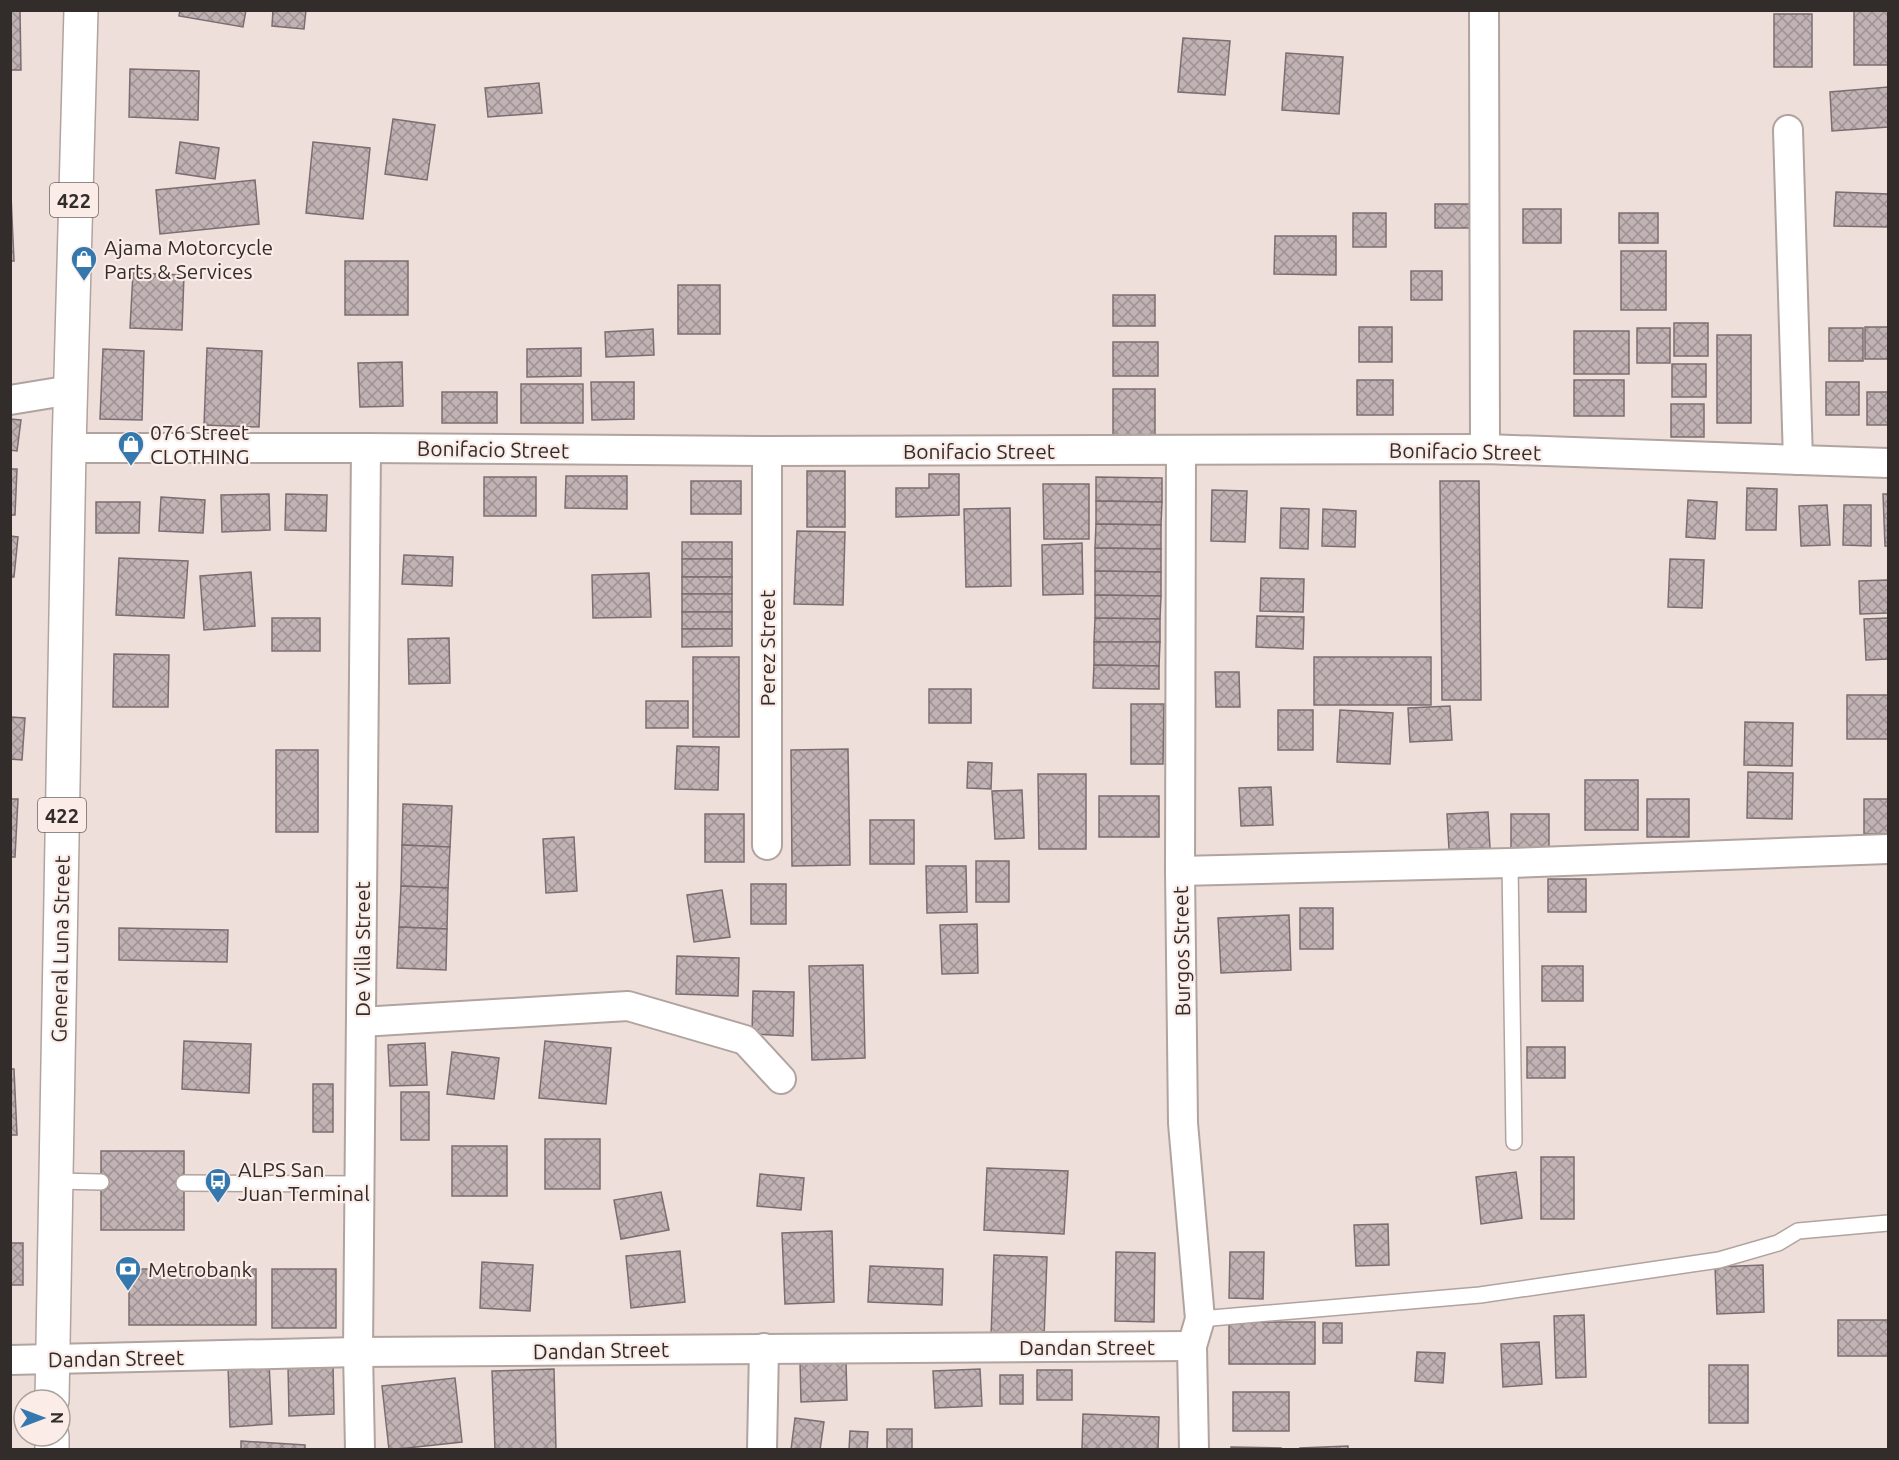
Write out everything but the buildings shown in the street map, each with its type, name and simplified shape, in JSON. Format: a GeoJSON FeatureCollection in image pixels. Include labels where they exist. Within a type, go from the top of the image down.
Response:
{"type":"FeatureCollection","features":[{"type":"Feature","properties":{"kind":"main road","name":"422"},"geometry":{"type":"LineString","coordinates":[[71,390],[75,165],[81,10]]}},
{"type":"Feature","properties":{"kind":"main road","name":"General Luna Street"},"geometry":{"type":"LineString","coordinates":[[52,1388],[71,390]]}},
{"type":"Feature","properties":{"kind":"street"},"geometry":{"type":"LineString","coordinates":[[1484,10],[1485,449]]}},
{"type":"Feature","properties":{"kind":"street"},"geometry":{"type":"LineString","coordinates":[[1788,130],[1798,460]]}},
{"type":"Feature","properties":{"kind":"street"},"geometry":{"type":"LineString","coordinates":[[10,400],[71,390]]}},
{"type":"Feature","properties":{"kind":"street","name":"Bonifacio Street"},"geometry":{"type":"LineString","coordinates":[[69,448],[767,452],[1485,449],[1888,463]]}},
{"type":"Feature","properties":{"kind":"street","name":"De Villa Street"},"geometry":{"type":"LineString","coordinates":[[360,1449],[358,1352],[366,448]]}},
{"type":"Feature","properties":{"kind":"street","name":"Burgos Street"},"geometry":{"type":"LineString","coordinates":[[1181,450],[1180,871],[1183,1123],[1200,1319],[1192,1346],[1194,1449]]}},
{"type":"Feature","properties":{"kind":"street","name":"Perez Street"},"geometry":{"type":"LineString","coordinates":[[767,452],[767,845]]}},
{"type":"Feature","properties":{"kind":"street"},"geometry":{"type":"LineString","coordinates":[[1180,871],[1510,863],[1888,849]]}},
{"type":"Feature","properties":{"kind":"street"},"geometry":{"type":"LineString","coordinates":[[361,1022],[628,1006],[745,1040],[781,1079]]}},
{"type":"Feature","properties":{"kind":"street","name":"Dandan Street"},"geometry":{"type":"LineString","coordinates":[[10,1360],[358,1352],[1192,1346]]}},
{"type":"Feature","properties":{"kind":"street"},"geometry":{"type":"LineString","coordinates":[[762,1449],[764,1348]]}},
{"type":"Feature","properties":{"kind":"lane"},"geometry":{"type":"LineString","coordinates":[[1510,863],[1514,1142]]}},
{"type":"Feature","properties":{"kind":"lane"},"geometry":{"type":"LineString","coordinates":[[56,1181],[101,1182]]}},
{"type":"Feature","properties":{"kind":"lane"},"geometry":{"type":"LineString","coordinates":[[184,1183],[360,1184]]}},
{"type":"Feature","properties":{"kind":"lane"},"geometry":{"type":"LineString","coordinates":[[1200,1319],[1480,1295],[1719,1260],[1778,1243],[1798,1231],[1888,1223]]}},
{"type":"Feature","properties":{"kind":"place","name":"Ajama Motorcycle Parts & Services"},"geometry":{"type":"Point","coordinates":[84,282]}},
{"type":"Feature","properties":{"kind":"place","name":"076 Street CLOTHING"},"geometry":{"type":"Point","coordinates":[131,467]}},
{"type":"Feature","properties":{"kind":"place","name":"ALPS San Juan Terminal"},"geometry":{"type":"Point","coordinates":[218,1204]}},
{"type":"Feature","properties":{"kind":"place","name":"Metrobank"},"geometry":{"type":"Point","coordinates":[128,1292]}}]}
